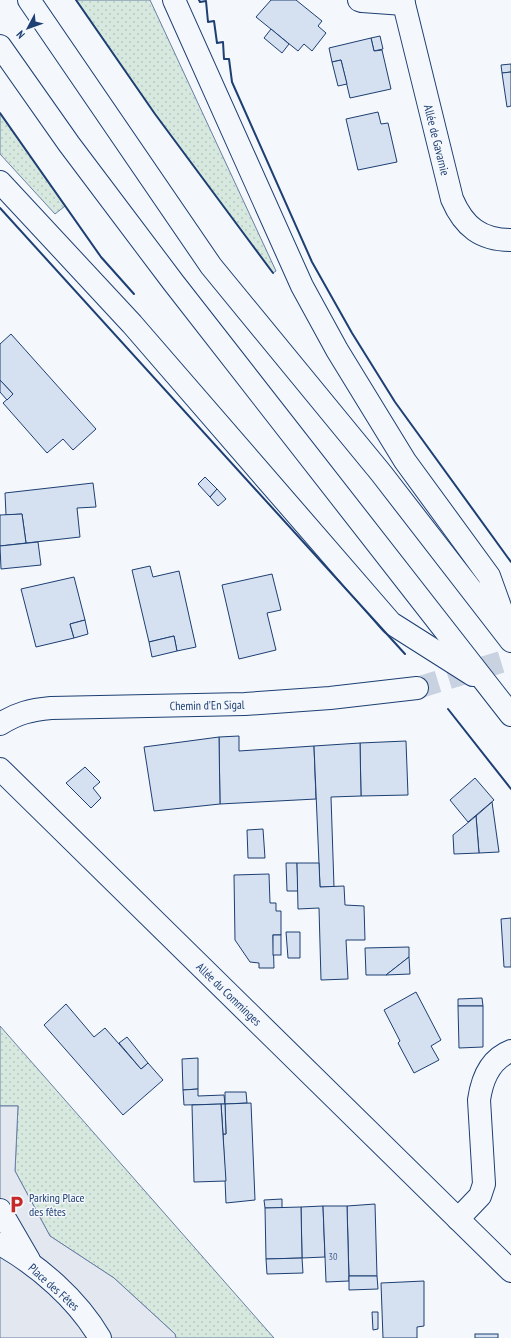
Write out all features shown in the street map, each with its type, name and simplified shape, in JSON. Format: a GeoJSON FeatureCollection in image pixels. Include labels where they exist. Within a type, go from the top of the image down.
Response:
{"type":"FeatureCollection","features":[{"type":"Feature","properties":{"kind":"main road"},"geometry":{"type":"LineString","coordinates":[[29,0],[211,266],[381,473],[511,640]]}},
{"type":"Feature","properties":{"kind":"main road"},"geometry":{"type":"LineString","coordinates":[[174,0],[302,286],[337,350],[405,461],[489,576],[511,640]]}},
{"type":"Feature","properties":{"kind":"main road","name":"Allée de Gavarnie"},"geometry":{"type":"LineString","coordinates":[[359,0],[362,2],[404,2],[452,199],[457,211],[464,222],[479,234],[488,238],[511,240]]}},
{"type":"Feature","properties":{"kind":"main road"},"geometry":{"type":"LineString","coordinates":[[0,46],[69,144],[173,282],[511,715]]}},
{"type":"Feature","properties":{"kind":"main road"},"geometry":{"type":"LineString","coordinates":[[0,182],[132,324],[391,623],[487,684]]}},
{"type":"Feature","properties":{"kind":"main road","name":"Chemin d'En Sigal"},"geometry":{"type":"LineString","coordinates":[[0,724],[13,716],[29,710],[51,708],[245,704],[330,698],[417,688]]}},
{"type":"Feature","properties":{"kind":"main road","name":"Allée du Comminges"},"geometry":{"type":"LineString","coordinates":[[0,769],[511,1271]]}},
{"type":"Feature","properties":{"kind":"main road"},"geometry":{"type":"LineString","coordinates":[[458,1219],[480,1196],[484,1184],[479,1100],[481,1086],[488,1070],[497,1059],[511,1051]]}},
{"type":"Feature","properties":{"kind":"main road"},"geometry":{"type":"LineString","coordinates":[[0,1210],[33,1266]]}},
{"type":"Feature","properties":{"kind":"main road","name":"Place des Fêtes"},"geometry":{"type":"LineString","coordinates":[[0,1244],[12,1250],[60,1289],[91,1322],[100,1338]]}},
{"type":"Feature","properties":{"kind":"shaded area"},"geometry":{"type":"Polygon","coordinates":[[[76,0],[150,0],[276,271],[273,273],[155,114],[76,0]]]}},
{"type":"Feature","properties":{"kind":"shaded area"},"geometry":{"type":"Polygon","coordinates":[[[0,113],[65,206],[55,214],[0,154],[0,113]]]}},
{"type":"Feature","properties":{"kind":"shaded area"},"geometry":{"type":"Polygon","coordinates":[[[0,1026],[274,1338],[176,1338],[175,1334],[114,1278],[50,1236],[15,1171],[18,1106],[0,1106],[0,1026]]]}},
{"type":"Feature","properties":{"kind":"shaded area","name":"Parking Place des fêtes"},"geometry":{"type":"Polygon","coordinates":[[[0,1106],[18,1106],[15,1171],[50,1236],[114,1278],[175,1334],[176,1338],[0,1338],[0,1106]]]}},
{"type":"Feature","properties":{"kind":"building"},"geometry":{"type":"Polygon","coordinates":[[[271,0],[296,0],[322,21],[318,26],[326,33],[312,51],[304,44],[298,51],[256,17],[271,0]]]}},
{"type":"Feature","properties":{"kind":"building"},"geometry":{"type":"Polygon","coordinates":[[[271,29],[289,44],[282,53],[264,38],[271,29]]]}},
{"type":"Feature","properties":{"kind":"building"},"geometry":{"type":"Polygon","coordinates":[[[380,36],[383,49],[374,51],[371,38],[380,36]]]}},
{"type":"Feature","properties":{"kind":"building"},"geometry":{"type":"Polygon","coordinates":[[[371,38],[374,51],[382,50],[391,89],[350,98],[341,60],[332,62],[329,48],[371,38]]]}},
{"type":"Feature","properties":{"kind":"building"},"geometry":{"type":"Polygon","coordinates":[[[341,60],[347,84],[338,86],[332,62],[341,60]]]}},
{"type":"Feature","properties":{"kind":"building"},"geometry":{"type":"Polygon","coordinates":[[[511,64],[511,72],[502,73],[501,65],[511,64]]]}},
{"type":"Feature","properties":{"kind":"building"},"geometry":{"type":"Polygon","coordinates":[[[511,72],[511,106],[507,107],[502,73],[511,72]]]}},
{"type":"Feature","properties":{"kind":"building"},"geometry":{"type":"Polygon","coordinates":[[[378,112],[381,124],[388,123],[397,162],[358,170],[346,119],[378,112]]]}},
{"type":"Feature","properties":{"kind":"building"},"geometry":{"type":"Polygon","coordinates":[[[11,334],[96,429],[73,450],[63,439],[47,453],[3,403],[13,394],[0,380],[0,344],[11,334]]]}},
{"type":"Feature","properties":{"kind":"building"},"geometry":{"type":"Polygon","coordinates":[[[0,380],[13,394],[7,400],[0,392],[0,380]]]}},
{"type":"Feature","properties":{"kind":"building"},"geometry":{"type":"Polygon","coordinates":[[[205,477],[217,489],[210,497],[198,484],[205,477]]]}},
{"type":"Feature","properties":{"kind":"building"},"geometry":{"type":"Polygon","coordinates":[[[93,483],[96,507],[77,508],[80,537],[26,543],[22,514],[6,515],[5,493],[93,483]]]}},
{"type":"Feature","properties":{"kind":"building"},"geometry":{"type":"Polygon","coordinates":[[[217,489],[226,499],[218,506],[210,497],[217,489]]]}},
{"type":"Feature","properties":{"kind":"building"},"geometry":{"type":"Polygon","coordinates":[[[22,514],[26,543],[0,546],[0,515],[22,514]]]}},
{"type":"Feature","properties":{"kind":"building"},"geometry":{"type":"Polygon","coordinates":[[[38,542],[41,565],[1,569],[0,546],[38,542]]]}},
{"type":"Feature","properties":{"kind":"building"},"geometry":{"type":"Polygon","coordinates":[[[150,566],[153,577],[179,571],[196,647],[177,651],[174,636],[149,642],[132,570],[150,566]]]}},
{"type":"Feature","properties":{"kind":"building"},"geometry":{"type":"Polygon","coordinates":[[[272,574],[281,610],[267,613],[276,650],[239,659],[222,585],[272,574]]]}},
{"type":"Feature","properties":{"kind":"building"},"geometry":{"type":"Polygon","coordinates":[[[74,577],[85,620],[70,624],[74,638],[36,647],[21,589],[74,577]]]}},
{"type":"Feature","properties":{"kind":"building"},"geometry":{"type":"Polygon","coordinates":[[[85,620],[88,634],[74,638],[70,624],[85,620]]]}},
{"type":"Feature","properties":{"kind":"building"},"geometry":{"type":"Polygon","coordinates":[[[174,636],[177,651],[152,657],[149,642],[174,636]]]}},
{"type":"Feature","properties":{"kind":"building"},"geometry":{"type":"Polygon","coordinates":[[[239,736],[239,751],[314,746],[316,799],[220,804],[219,737],[239,736]]]}},
{"type":"Feature","properties":{"kind":"building"},"geometry":{"type":"Polygon","coordinates":[[[219,737],[220,804],[154,811],[144,747],[219,737]]]}},
{"type":"Feature","properties":{"kind":"building"},"geometry":{"type":"Polygon","coordinates":[[[406,741],[408,795],[361,796],[360,743],[406,741]]]}},
{"type":"Feature","properties":{"kind":"building"},"geometry":{"type":"Polygon","coordinates":[[[360,743],[361,796],[331,797],[334,887],[320,887],[314,746],[360,743]]]}},
{"type":"Feature","properties":{"kind":"building"},"geometry":{"type":"Polygon","coordinates":[[[85,767],[100,782],[93,788],[101,798],[91,808],[66,783],[85,767]]]}},
{"type":"Feature","properties":{"kind":"building"},"geometry":{"type":"Polygon","coordinates":[[[475,778],[494,800],[468,822],[450,800],[475,778]]]}},
{"type":"Feature","properties":{"kind":"building"},"geometry":{"type":"Polygon","coordinates":[[[492,802],[499,852],[479,853],[476,816],[492,802]]]}},
{"type":"Feature","properties":{"kind":"building"},"geometry":{"type":"Polygon","coordinates":[[[476,816],[479,853],[454,854],[453,835],[476,816]]]}},
{"type":"Feature","properties":{"kind":"building"},"geometry":{"type":"Polygon","coordinates":[[[263,829],[265,858],[248,858],[247,830],[263,829]]]}},
{"type":"Feature","properties":{"kind":"building"},"geometry":{"type":"Polygon","coordinates":[[[286,863],[297,863],[298,891],[287,891],[286,863]]]}},
{"type":"Feature","properties":{"kind":"building"},"geometry":{"type":"Polygon","coordinates":[[[297,863],[319,863],[320,887],[344,886],[345,905],[364,906],[365,940],[346,940],[348,979],[321,980],[319,908],[298,909],[297,863]]]}},
{"type":"Feature","properties":{"kind":"building"},"geometry":{"type":"Polygon","coordinates":[[[269,874],[270,903],[276,903],[276,911],[281,911],[281,935],[273,935],[274,968],[259,968],[259,963],[250,962],[235,940],[234,875],[269,874]]]}},
{"type":"Feature","properties":{"kind":"building"},"geometry":{"type":"Polygon","coordinates":[[[511,918],[511,967],[504,967],[501,919],[511,918]]]}},
{"type":"Feature","properties":{"kind":"building"},"geometry":{"type":"Polygon","coordinates":[[[286,932],[300,932],[300,958],[288,958],[286,932]]]}},
{"type":"Feature","properties":{"kind":"building"},"geometry":{"type":"Polygon","coordinates":[[[273,935],[281,935],[281,955],[273,955],[273,935]]]}},
{"type":"Feature","properties":{"kind":"building"},"geometry":{"type":"Polygon","coordinates":[[[409,947],[409,957],[386,975],[366,975],[365,948],[409,947]]]}},
{"type":"Feature","properties":{"kind":"building"},"geometry":{"type":"Polygon","coordinates":[[[409,957],[410,974],[386,975],[409,957]]]}},
{"type":"Feature","properties":{"kind":"building"},"geometry":{"type":"Polygon","coordinates":[[[416,992],[441,1040],[431,1046],[439,1060],[414,1073],[398,1043],[400,1041],[384,1010],[416,992]]]}},
{"type":"Feature","properties":{"kind":"building"},"geometry":{"type":"Polygon","coordinates":[[[482,998],[483,1006],[458,1006],[458,999],[482,998]]]}},
{"type":"Feature","properties":{"kind":"building"},"geometry":{"type":"Polygon","coordinates":[[[66,1004],[94,1037],[105,1028],[141,1069],[148,1063],[163,1080],[123,1115],[44,1025],[66,1004]]]}},
{"type":"Feature","properties":{"kind":"building"},"geometry":{"type":"Polygon","coordinates":[[[458,1006],[483,1006],[483,1047],[459,1048],[458,1006]]]}},
{"type":"Feature","properties":{"kind":"building"},"geometry":{"type":"Polygon","coordinates":[[[127,1037],[148,1063],[141,1069],[119,1043],[127,1037]]]}},
{"type":"Feature","properties":{"kind":"building"},"geometry":{"type":"Polygon","coordinates":[[[198,1058],[198,1089],[183,1090],[182,1059],[198,1058]]]}},
{"type":"Feature","properties":{"kind":"building"},"geometry":{"type":"Polygon","coordinates":[[[198,1089],[198,1096],[224,1095],[225,1104],[184,1105],[183,1090],[198,1089]]]}},
{"type":"Feature","properties":{"kind":"building"},"geometry":{"type":"Polygon","coordinates":[[[225,1092],[246,1092],[247,1103],[225,1104],[225,1092]]]}},
{"type":"Feature","properties":{"kind":"building"},"geometry":{"type":"Polygon","coordinates":[[[251,1103],[255,1200],[226,1203],[223,1134],[226,1134],[225,1104],[251,1103]]]}},
{"type":"Feature","properties":{"kind":"building"},"geometry":{"type":"Polygon","coordinates":[[[221,1104],[225,1104],[226,1134],[223,1134],[221,1104]]]}},
{"type":"Feature","properties":{"kind":"building"},"geometry":{"type":"Polygon","coordinates":[[[221,1104],[226,1181],[194,1182],[192,1105],[221,1104]]]}},
{"type":"Feature","properties":{"kind":"building"},"geometry":{"type":"Polygon","coordinates":[[[282,1199],[282,1208],[265,1208],[264,1200],[282,1199]]]}},
{"type":"Feature","properties":{"kind":"building"},"geometry":{"type":"Polygon","coordinates":[[[375,1204],[377,1276],[349,1276],[347,1206],[375,1204]]]}},
{"type":"Feature","properties":{"kind":"building"},"geometry":{"type":"Polygon","coordinates":[[[323,1206],[325,1257],[302,1258],[301,1207],[323,1206]]]}},
{"type":"Feature","properties":{"kind":"building"},"geometry":{"type":"Polygon","coordinates":[[[323,1206],[347,1206],[349,1281],[326,1282],[323,1206]]]}},
{"type":"Feature","properties":{"kind":"building"},"geometry":{"type":"Polygon","coordinates":[[[301,1207],[302,1258],[266,1259],[265,1208],[301,1207]]]}},
{"type":"Feature","properties":{"kind":"building"},"geometry":{"type":"Polygon","coordinates":[[[302,1258],[303,1273],[267,1274],[266,1259],[302,1258]]]}},
{"type":"Feature","properties":{"kind":"building"},"geometry":{"type":"Polygon","coordinates":[[[349,1276],[377,1276],[378,1289],[349,1290],[349,1276]]]}},
{"type":"Feature","properties":{"kind":"building"},"geometry":{"type":"Polygon","coordinates":[[[424,1281],[424,1326],[417,1327],[417,1338],[383,1338],[381,1283],[424,1281]]]}},
{"type":"Feature","properties":{"kind":"building"},"geometry":{"type":"Polygon","coordinates":[[[372,1312],[378,1312],[378,1329],[373,1330],[372,1312]]]}},
{"type":"Feature","properties":{"kind":"building"},"geometry":{"type":"Polygon","coordinates":[[[475,1334],[498,1334],[498,1338],[475,1338],[475,1334]]]}},
{"type":"Feature","properties":{"kind":"tunnel"},"geometry":{"type":"LineString","coordinates":[[417,688],[511,659]]}},
{"type":"Feature","properties":{"kind":"wall"},"geometry":{"type":"LineString","coordinates":[[76,0],[155,114],[273,273]]}},
{"type":"Feature","properties":{"kind":"wall"},"geometry":{"type":"LineString","coordinates":[[199,0],[200,2],[206,1],[208,22],[214,21],[217,43],[223,42],[224,59],[229,59],[232,82],[312,262],[352,333],[395,402],[511,562]]}},
{"type":"Feature","properties":{"kind":"wall"},"geometry":{"type":"LineString","coordinates":[[0,113],[101,257],[134,294]]}},
{"type":"Feature","properties":{"kind":"wall"},"geometry":{"type":"LineString","coordinates":[[0,208],[405,654]]}},
{"type":"Feature","properties":{"kind":"wall"},"geometry":{"type":"LineString","coordinates":[[448,709],[511,789]]}},
{"type":"Feature","properties":{"kind":"place","name":"Parking Place des fêtes"},"geometry":{"type":"Point","coordinates":[16,1204]}}]}
